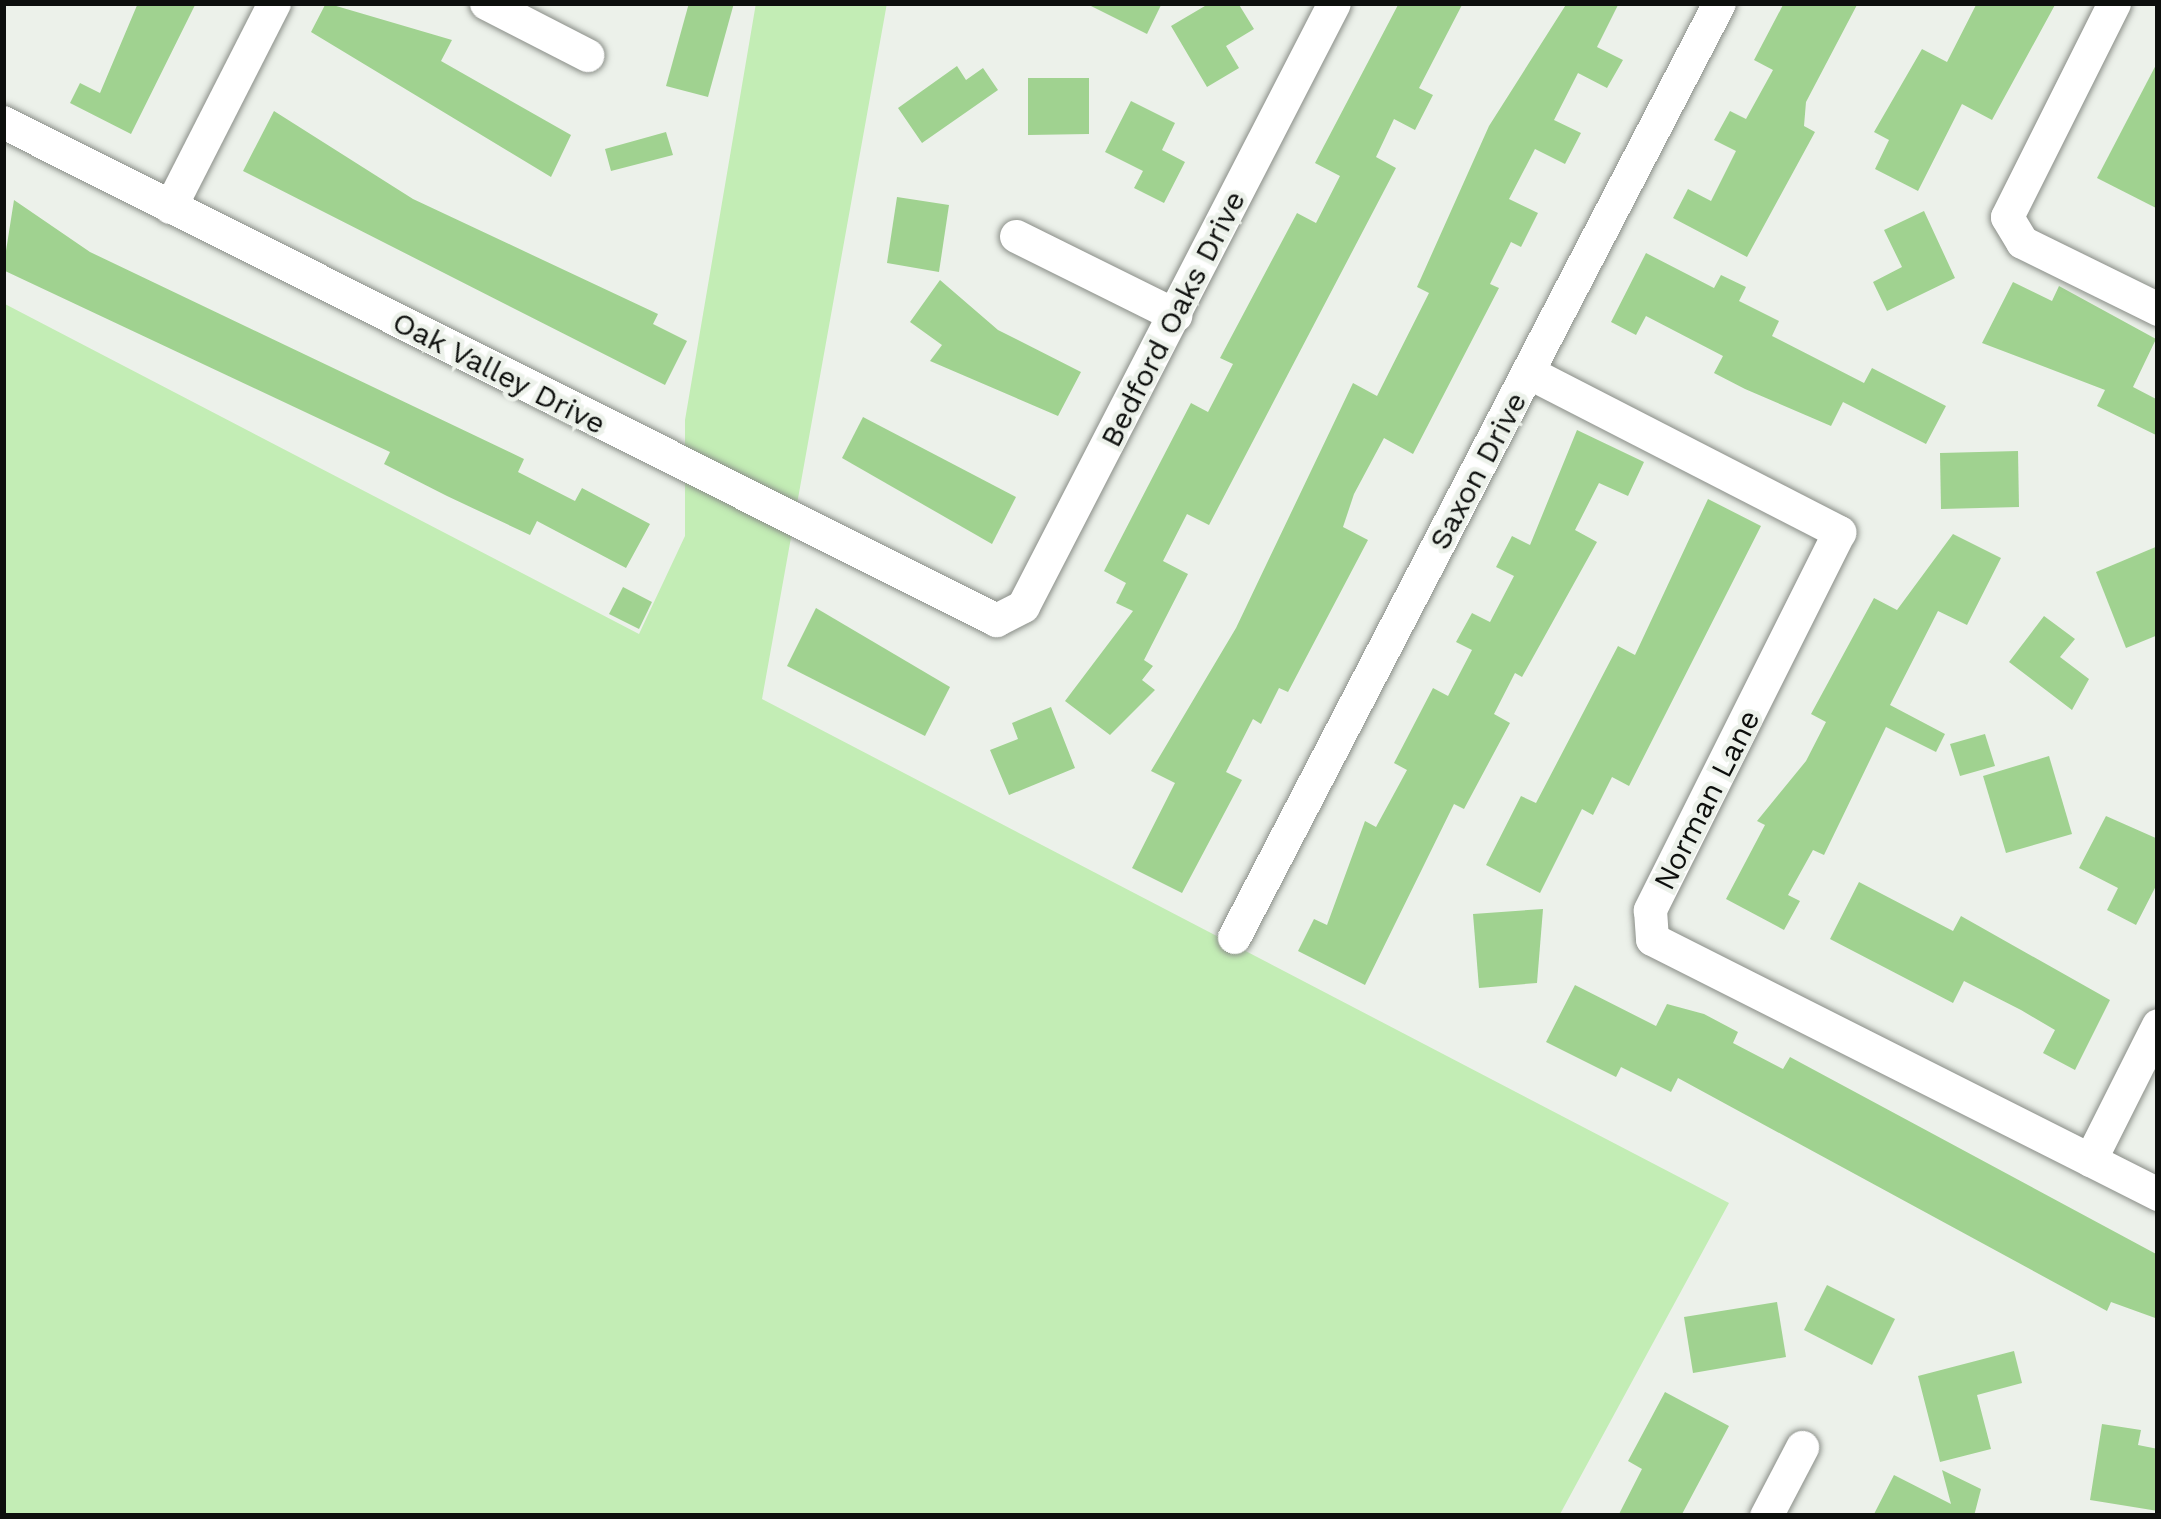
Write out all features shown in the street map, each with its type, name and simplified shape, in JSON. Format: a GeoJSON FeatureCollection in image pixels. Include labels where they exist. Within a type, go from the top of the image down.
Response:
{"type":"FeatureCollection","features":[{"type":"Feature","properties":{"kind":"street"},"geometry":{"type":"LineString","coordinates":[[170,207],[274,3]]}},
{"type":"Feature","properties":{"kind":"street"},"geometry":{"type":"LineString","coordinates":[[486,3],[587,55]]}},
{"type":"Feature","properties":{"kind":"street","name":"Bedford Oaks Drive"},"geometry":{"type":"LineString","coordinates":[[996,620],[1023,606],[1334,3]]}},
{"type":"Feature","properties":{"kind":"street","name":"Saxon Drive"},"geometry":{"type":"LineString","coordinates":[[1234,937],[1719,3]]}},
{"type":"Feature","properties":{"kind":"street"},"geometry":{"type":"LineString","coordinates":[[2114,3],[2007,217],[2022,242],[2158,309]]}},
{"type":"Feature","properties":{"kind":"street","name":"Oak Valley Drive"},"geometry":{"type":"LineString","coordinates":[[3,122],[996,620]]}},
{"type":"Feature","properties":{"kind":"street"},"geometry":{"type":"LineString","coordinates":[[1016,236],[1175,315]]}},
{"type":"Feature","properties":{"kind":"street","name":"Norman Lane"},"geometry":{"type":"LineString","coordinates":[[1530,373],[1839,532],[1650,910],[1652,939],[2158,1194]]}},
{"type":"Feature","properties":{"kind":"street"},"geometry":{"type":"LineString","coordinates":[[2090,1160],[2158,1025]]}},
{"type":"Feature","properties":{"kind":"street"},"geometry":{"type":"LineString","coordinates":[[1766,1516],[1802,1447]]}},
{"type":"Feature","properties":{"kind":"green space"},"geometry":{"type":"Polygon","coordinates":[[[756,3],[887,3],[762,699],[1729,1203],[1559,1516],[3,1516],[3,303],[639,634],[685,536],[685,420],[756,3]]]}},
{"type":"Feature","properties":{"kind":"building"},"geometry":{"type":"Polygon","coordinates":[[[138,3],[196,3],[131,134],[70,103],[80,83],[100,93],[138,3]]]}},
{"type":"Feature","properties":{"kind":"building"},"geometry":{"type":"Polygon","coordinates":[[[326,3],[452,40],[441,61],[571,135],[551,177],[311,32],[326,3]]]}},
{"type":"Feature","properties":{"kind":"building"},"geometry":{"type":"Polygon","coordinates":[[[689,3],[734,3],[708,97],[666,86],[689,3]]]}},
{"type":"Feature","properties":{"kind":"building"},"geometry":{"type":"Polygon","coordinates":[[[1085,3],[1162,3],[1147,34],[1085,3]]]}},
{"type":"Feature","properties":{"kind":"building"},"geometry":{"type":"Polygon","coordinates":[[[1210,3],[1238,3],[1254,29],[1226,46],[1239,68],[1207,87],[1171,26],[1210,3]]]}},
{"type":"Feature","properties":{"kind":"building"},"geometry":{"type":"Polygon","coordinates":[[[1399,3],[1463,3],[1419,88],[1433,95],[1415,130],[1394,119],[1376,157],[1396,168],[1209,525],[1187,514],[1163,561],[1188,574],[1144,660],[1153,666],[1142,680],[1155,690],[1110,735],[1065,701],[1133,611],[1116,603],[1126,583],[1104,571],[1191,403],[1208,412],[1233,364],[1220,358],[1297,213],[1316,223],[1340,176],[1315,163],[1399,3]]]}},
{"type":"Feature","properties":{"kind":"building"},"geometry":{"type":"Polygon","coordinates":[[[1567,3],[1619,3],[1597,47],[1623,60],[1607,88],[1578,73],[1554,120],[1581,133],[1565,164],[1535,149],[1509,199],[1538,213],[1521,247],[1511,242],[1490,284],[1499,288],[1413,454],[1384,438],[1354,494],[1343,527],[1368,540],[1288,692],[1279,688],[1261,724],[1253,719],[1226,772],[1242,780],[1182,893],[1132,868],[1175,783],[1151,771],[1236,628],[1353,383],[1377,396],[1429,293],[1417,287],[1489,126],[1567,3]]]}},
{"type":"Feature","properties":{"kind":"building"},"geometry":{"type":"Polygon","coordinates":[[[1784,3],[1858,3],[1806,102],[1804,126],[1815,132],[1747,257],[1673,218],[1688,189],[1711,201],[1736,151],[1714,140],[1730,111],[1746,119],[1773,70],[1754,60],[1784,3]]]}},
{"type":"Feature","properties":{"kind":"building"},"geometry":{"type":"Polygon","coordinates":[[[1977,3],[2056,3],[1992,120],[1962,104],[1918,191],[1875,169],[1889,140],[1874,132],[1922,49],[1947,62],[1977,3]]]}},
{"type":"Feature","properties":{"kind":"building"},"geometry":{"type":"Polygon","coordinates":[[[2158,61],[2158,209],[2097,178],[2158,61]]]}},
{"type":"Feature","properties":{"kind":"building"},"geometry":{"type":"Polygon","coordinates":[[[957,66],[966,80],[983,68],[998,90],[922,143],[898,108],[957,66]]]}},
{"type":"Feature","properties":{"kind":"building"},"geometry":{"type":"Polygon","coordinates":[[[1028,78],[1089,78],[1089,134],[1028,135],[1028,78]]]}},
{"type":"Feature","properties":{"kind":"building"},"geometry":{"type":"Polygon","coordinates":[[[1131,101],[1175,123],[1162,150],[1185,162],[1164,203],[1134,188],[1143,171],[1105,152],[1131,101]]]}},
{"type":"Feature","properties":{"kind":"building"},"geometry":{"type":"Polygon","coordinates":[[[274,111],[413,199],[658,314],[653,324],[687,341],[665,385],[243,171],[274,111]]]}},
{"type":"Feature","properties":{"kind":"building"},"geometry":{"type":"Polygon","coordinates":[[[666,132],[673,155],[611,171],[605,149],[666,132]]]}},
{"type":"Feature","properties":{"kind":"building"},"geometry":{"type":"Polygon","coordinates":[[[897,197],[949,205],[939,272],[887,263],[897,197]]]}},
{"type":"Feature","properties":{"kind":"building"},"geometry":{"type":"Polygon","coordinates":[[[14,200],[90,252],[524,459],[518,472],[575,501],[582,488],[650,524],[626,568],[537,521],[530,535],[447,496],[384,464],[390,452],[3,270],[14,200]]]}},
{"type":"Feature","properties":{"kind":"building"},"geometry":{"type":"Polygon","coordinates":[[[1924,211],[1955,278],[1887,311],[1873,282],[1902,267],[1884,230],[1924,211]]]}},
{"type":"Feature","properties":{"kind":"building"},"geometry":{"type":"Polygon","coordinates":[[[1646,253],[1714,288],[1721,275],[1746,287],[1739,301],[1779,321],[1772,336],[1864,383],[1872,368],[1946,406],[1926,444],[1843,402],[1831,426],[1745,389],[1714,373],[1723,356],[1646,316],[1636,335],[1611,322],[1646,253]]]}},
{"type":"Feature","properties":{"kind":"building"},"geometry":{"type":"Polygon","coordinates":[[[940,280],[998,330],[1081,372],[1058,416],[930,361],[942,345],[910,322],[940,280]]]}},
{"type":"Feature","properties":{"kind":"building"},"geometry":{"type":"Polygon","coordinates":[[[2013,282],[2052,301],[2059,286],[2156,339],[2133,387],[2158,400],[2158,436],[2097,406],[2105,390],[1982,343],[2013,282]]]}},
{"type":"Feature","properties":{"kind":"building"},"geometry":{"type":"Polygon","coordinates":[[[863,417],[1016,497],[992,544],[842,458],[863,417]]]}},
{"type":"Feature","properties":{"kind":"building"},"geometry":{"type":"Polygon","coordinates":[[[1577,430],[1644,462],[1628,496],[1599,483],[1575,530],[1597,542],[1522,677],[1515,673],[1494,714],[1510,723],[1464,809],[1454,804],[1365,985],[1298,951],[1314,919],[1327,925],[1365,821],[1376,827],[1407,770],[1394,763],[1433,688],[1448,696],[1472,650],[1456,642],[1472,613],[1490,622],[1514,576],[1496,567],[1512,536],[1530,545],[1577,430]]]}},
{"type":"Feature","properties":{"kind":"building"},"geometry":{"type":"Polygon","coordinates":[[[2018,451],[2019,507],[1941,509],[1940,453],[2018,451]]]}},
{"type":"Feature","properties":{"kind":"building"},"geometry":{"type":"Polygon","coordinates":[[[1708,499],[1761,526],[1629,786],[1612,777],[1593,815],[1582,809],[1540,893],[1486,865],[1521,796],[1536,803],[1618,646],[1635,655],[1708,499]]]}},
{"type":"Feature","properties":{"kind":"building"},"geometry":{"type":"Polygon","coordinates":[[[1953,534],[2001,558],[1967,625],[1938,611],[1890,705],[1945,734],[1936,752],[1886,727],[1824,855],[1813,850],[1788,895],[1800,901],[1784,930],[1726,899],[1765,825],[1757,821],[1806,761],[1826,722],[1811,714],[1874,598],[1897,610],[1953,534]]]}},
{"type":"Feature","properties":{"kind":"building"},"geometry":{"type":"Polygon","coordinates":[[[2158,546],[2158,635],[2126,648],[2096,572],[2158,546]]]}},
{"type":"Feature","properties":{"kind":"building"},"geometry":{"type":"Polygon","coordinates":[[[623,587],[652,602],[639,629],[609,614],[623,587]]]}},
{"type":"Feature","properties":{"kind":"building"},"geometry":{"type":"Polygon","coordinates":[[[816,608],[950,687],[925,736],[787,666],[816,608]]]}},
{"type":"Feature","properties":{"kind":"building"},"geometry":{"type":"Polygon","coordinates":[[[2044,616],[2075,639],[2060,657],[2089,679],[2072,710],[2009,662],[2044,616]]]}},
{"type":"Feature","properties":{"kind":"building"},"geometry":{"type":"Polygon","coordinates":[[[1051,707],[1075,768],[1009,795],[990,750],[1018,739],[1012,723],[1051,707]]]}},
{"type":"Feature","properties":{"kind":"building"},"geometry":{"type":"Polygon","coordinates":[[[1985,734],[1995,766],[1960,776],[1950,744],[1985,734]]]}},
{"type":"Feature","properties":{"kind":"building"},"geometry":{"type":"Polygon","coordinates":[[[2049,756],[2072,834],[2006,853],[1983,776],[2049,756]]]}},
{"type":"Feature","properties":{"kind":"building"},"geometry":{"type":"Polygon","coordinates":[[[2106,816],[2158,839],[2158,882],[2136,925],[2107,910],[2118,888],[2079,868],[2106,816]]]}},
{"type":"Feature","properties":{"kind":"building"},"geometry":{"type":"Polygon","coordinates":[[[1859,882],[1953,931],[1961,916],[2110,1000],[2075,1070],[2043,1053],[2055,1030],[2021,1010],[1964,981],[1953,1003],[1830,939],[1859,882]]]}},
{"type":"Feature","properties":{"kind":"building"},"geometry":{"type":"Polygon","coordinates":[[[1543,909],[1537,983],[1479,988],[1473,914],[1543,909]]]}},
{"type":"Feature","properties":{"kind":"building"},"geometry":{"type":"Polygon","coordinates":[[[1575,985],[1656,1026],[1667,1004],[1704,1014],[1738,1032],[1733,1043],[1783,1069],[1790,1057],[2158,1255],[2158,1319],[2111,1302],[2107,1311],[1678,1078],[1671,1092],[1621,1067],[1616,1077],[1546,1042],[1575,985]]]}},
{"type":"Feature","properties":{"kind":"building"},"geometry":{"type":"Polygon","coordinates":[[[1827,1285],[1895,1319],[1872,1365],[1804,1330],[1827,1285]]]}},
{"type":"Feature","properties":{"kind":"building"},"geometry":{"type":"Polygon","coordinates":[[[1777,1302],[1786,1357],[1693,1373],[1684,1317],[1777,1302]]]}},
{"type":"Feature","properties":{"kind":"building"},"geometry":{"type":"Polygon","coordinates":[[[2014,1351],[2022,1383],[1977,1395],[1991,1449],[1940,1462],[1918,1376],[2014,1351]]]}},
{"type":"Feature","properties":{"kind":"building"},"geometry":{"type":"Polygon","coordinates":[[[1665,1392],[1729,1426],[1681,1516],[1618,1516],[1642,1469],[1628,1461],[1665,1392]]]}},
{"type":"Feature","properties":{"kind":"building"},"geometry":{"type":"Polygon","coordinates":[[[2102,1424],[2141,1430],[2138,1445],[2158,1449],[2158,1511],[2090,1500],[2102,1424]]]}},
{"type":"Feature","properties":{"kind":"building"},"geometry":{"type":"Polygon","coordinates":[[[1942,1470],[1981,1489],[1974,1516],[1873,1516],[1894,1475],[1951,1504],[1942,1470]]]}}]}
